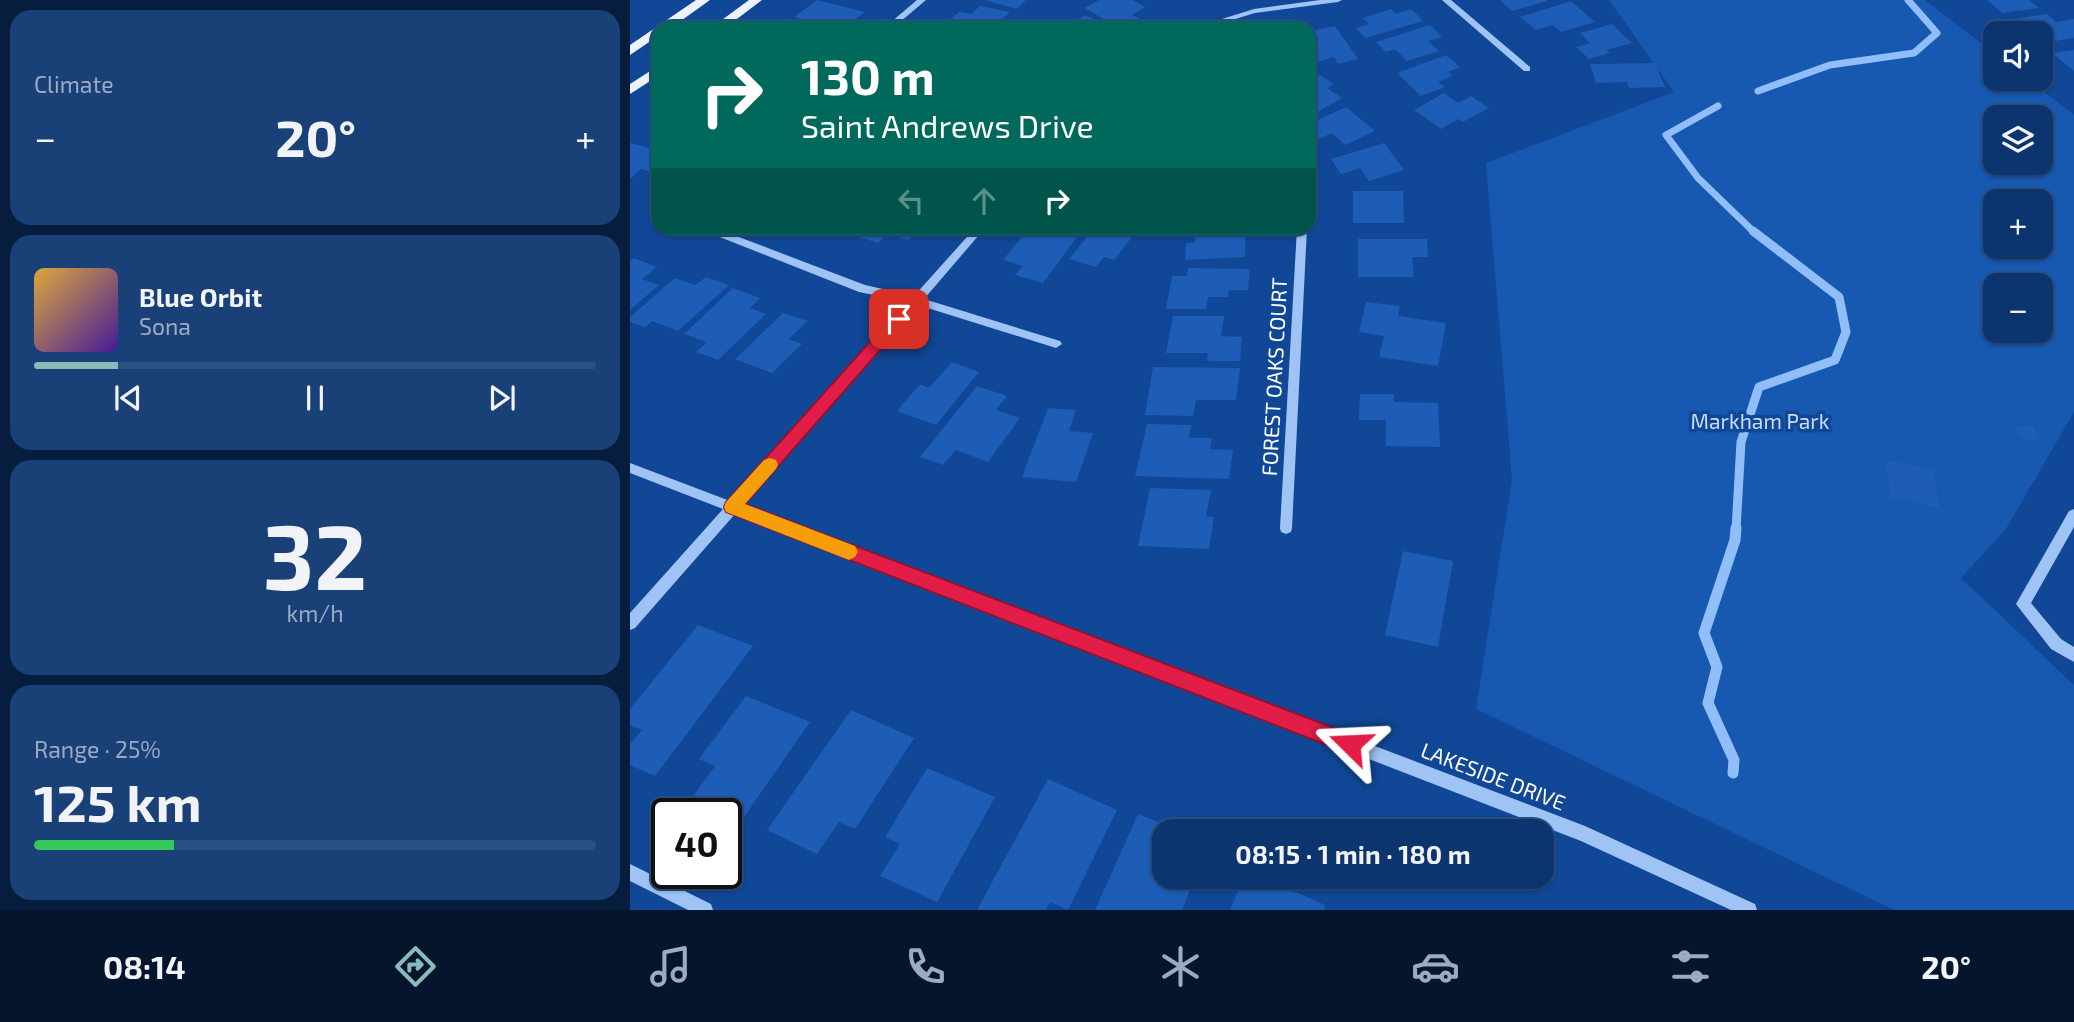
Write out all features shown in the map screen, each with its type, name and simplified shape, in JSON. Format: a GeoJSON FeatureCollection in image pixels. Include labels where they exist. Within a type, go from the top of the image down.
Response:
{"type":"FeatureCollection","features":[{"type":"Feature","properties":{"kind":"main road"},"geometry":{"type":"LineString","coordinates":[[673,21],[704,0]]}},
{"type":"Feature","properties":{"kind":"main road"},"geometry":{"type":"LineString","coordinates":[[727,21],[756,0]]}},
{"type":"Feature","properties":{"kind":"main road"},"geometry":{"type":"LineString","coordinates":[[630,51],[651,37]]}},
{"type":"Feature","properties":{"kind":"main road"},"geometry":{"type":"LineString","coordinates":[[630,90],[651,75]]}},
{"type":"Feature","properties":{"kind":"street"},"geometry":{"type":"LineString","coordinates":[[896,21],[922,0]]}},
{"type":"Feature","properties":{"kind":"street"},"geometry":{"type":"LineString","coordinates":[[1220,21],[1254,11],[1338,0]]}},
{"type":"Feature","properties":{"kind":"street"},"geometry":{"type":"LineString","coordinates":[[1446,0],[1527,69]]}},
{"type":"Feature","properties":{"kind":"street"},"geometry":{"type":"LineString","coordinates":[[724,235],[863,289],[915,300],[1056,344]]}},
{"type":"Feature","properties":{"kind":"street"},"geometry":{"type":"LineString","coordinates":[[630,623],[974,235]]}},
{"type":"Feature","properties":{"kind":"street","name":"FOREST OAKS COURT"},"geometry":{"type":"LineString","coordinates":[[1286,528],[1302,235]]}},
{"type":"Feature","properties":{"kind":"street","name":"LAKESIDE DRIVE"},"geometry":{"type":"LineString","coordinates":[[630,468],[1585,834],[1749,910]]}},
{"type":"Feature","properties":{"kind":"street"},"geometry":{"type":"LineString","coordinates":[[2074,515],[2023,604],[2056,644],[2074,655]]}},
{"type":"Feature","properties":{"kind":"street"},"geometry":{"type":"LineString","coordinates":[[630,872],[705,910]]}},
{"type":"Feature","properties":{"kind":"green space","name":"Markham Park"},"geometry":{"type":"Polygon","coordinates":[[[1609,0],[1925,0],[1983,45],[1983,91],[2043,91],[2074,115],[2074,412],[2006,529],[1961,578],[2074,685],[2074,910],[1894,910],[1476,709],[1512,480],[1486,163],[1674,92],[1609,0]]]}},
{"type":"Feature","properties":{"kind":"building"},"geometry":{"type":"Polygon","coordinates":[[[817,0],[865,12],[854,21],[809,21],[794,17],[817,0]]]}},
{"type":"Feature","properties":{"kind":"building"},"geometry":{"type":"Polygon","coordinates":[[[984,0],[1026,0],[1017,9],[984,0]]]}},
{"type":"Feature","properties":{"kind":"building"},"geometry":{"type":"Polygon","coordinates":[[[1099,0],[1132,0],[1145,7],[1132,15],[1140,21],[1107,21],[1084,8],[1099,0]]]}},
{"type":"Feature","properties":{"kind":"building"},"geometry":{"type":"Polygon","coordinates":[[[1500,0],[1547,0],[1547,1],[1512,11],[1500,0]]]}},
{"type":"Feature","properties":{"kind":"building"},"geometry":{"type":"Polygon","coordinates":[[[1987,0],[2029,0],[2039,8],[2002,13],[1987,0]]]}},
{"type":"Feature","properties":{"kind":"building"},"geometry":{"type":"Polygon","coordinates":[[[1571,1],[1595,22],[1561,32],[1553,25],[1536,30],[1520,17],[1571,1]]]}},
{"type":"Feature","properties":{"kind":"building"},"geometry":{"type":"Polygon","coordinates":[[[980,6],[1010,12],[1000,21],[949,21],[959,12],[971,14],[980,6]]]}},
{"type":"Feature","properties":{"kind":"building"},"geometry":{"type":"Polygon","coordinates":[[[1391,9],[1396,14],[1411,9],[1423,21],[1365,38],[1356,28],[1369,24],[1363,18],[1391,9]]]}},
{"type":"Feature","properties":{"kind":"building"},"geometry":{"type":"Polygon","coordinates":[[[2047,14],[2056,22],[2074,19],[2074,38],[2053,41],[2053,21],[2014,19],[2047,14]]]}},
{"type":"Feature","properties":{"kind":"building"},"geometry":{"type":"Polygon","coordinates":[[[1086,15],[1097,21],[1075,21],[1086,15]]]}},
{"type":"Feature","properties":{"kind":"building"},"geometry":{"type":"Polygon","coordinates":[[[1612,24],[1632,43],[1606,50],[1610,53],[1589,59],[1576,47],[1590,43],[1580,33],[1612,24]]]}},
{"type":"Feature","properties":{"kind":"building"},"geometry":{"type":"Polygon","coordinates":[[[1430,25],[1442,37],[1428,41],[1439,51],[1407,61],[1395,49],[1386,52],[1376,42],[1430,25]]]}},
{"type":"Feature","properties":{"kind":"building"},"geometry":{"type":"Polygon","coordinates":[[[1335,26],[1358,59],[1338,64],[1334,57],[1316,62],[1316,30],[1335,26]]]}},
{"type":"Feature","properties":{"kind":"building"},"geometry":{"type":"Polygon","coordinates":[[[2074,50],[2074,71],[2053,54],[2074,50]]]}},
{"type":"Feature","properties":{"kind":"building"},"geometry":{"type":"Polygon","coordinates":[[[1446,55],[1460,67],[1448,72],[1452,76],[1438,82],[1445,87],[1421,96],[1397,73],[1446,55]]]}},
{"type":"Feature","properties":{"kind":"building"},"geometry":{"type":"Polygon","coordinates":[[[1655,63],[1665,87],[1629,88],[1627,82],[1596,83],[1590,64],[1655,63]]]}},
{"type":"Feature","properties":{"kind":"building"},"geometry":{"type":"Polygon","coordinates":[[[1320,75],[1334,84],[1327,88],[1342,98],[1316,113],[1316,77],[1320,75]]]}},
{"type":"Feature","properties":{"kind":"building"},"geometry":{"type":"Polygon","coordinates":[[[1444,93],[1458,103],[1471,96],[1489,108],[1463,122],[1458,119],[1441,129],[1414,110],[1444,93]]]}},
{"type":"Feature","properties":{"kind":"building"},"geometry":{"type":"Polygon","coordinates":[[[1346,107],[1375,131],[1345,145],[1332,133],[1316,141],[1316,121],[1346,107]]]}},
{"type":"Feature","properties":{"kind":"building"},"geometry":{"type":"Polygon","coordinates":[[[630,143],[651,148],[651,172],[641,169],[630,179],[630,143]]]}},
{"type":"Feature","properties":{"kind":"building"},"geometry":{"type":"Polygon","coordinates":[[[1384,143],[1404,170],[1369,181],[1360,168],[1341,174],[1331,159],[1384,143]]]}},
{"type":"Feature","properties":{"kind":"building"},"geometry":{"type":"Polygon","coordinates":[[[1353,191],[1403,191],[1404,223],[1353,223],[1353,191]]]}},
{"type":"Feature","properties":{"kind":"building"},"geometry":{"type":"Polygon","coordinates":[[[853,235],[886,235],[878,243],[853,235]]]}},
{"type":"Feature","properties":{"kind":"building"},"geometry":{"type":"Polygon","coordinates":[[[894,235],[913,235],[908,240],[894,235]]]}},
{"type":"Feature","properties":{"kind":"building"},"geometry":{"type":"Polygon","coordinates":[[[1023,235],[1079,235],[1043,283],[1015,275],[1023,266],[1003,260],[1023,235]]]}},
{"type":"Feature","properties":{"kind":"building"},"geometry":{"type":"Polygon","coordinates":[[[1088,235],[1134,235],[1114,260],[1104,257],[1096,267],[1069,259],[1088,235]]]}},
{"type":"Feature","properties":{"kind":"building"},"geometry":{"type":"Polygon","coordinates":[[[1196,235],[1246,235],[1245,257],[1185,260],[1186,243],[1195,243],[1196,235]]]}},
{"type":"Feature","properties":{"kind":"building"},"geometry":{"type":"Polygon","coordinates":[[[1358,239],[1427,239],[1428,257],[1412,257],[1414,277],[1358,277],[1358,239]]]}},
{"type":"Feature","properties":{"kind":"building"},"geometry":{"type":"Polygon","coordinates":[[[634,258],[657,267],[642,279],[659,285],[630,310],[630,261],[634,258]]]}},
{"type":"Feature","properties":{"kind":"building"},"geometry":{"type":"Polygon","coordinates":[[[1188,268],[1250,269],[1248,290],[1229,290],[1228,297],[1208,297],[1206,309],[1166,309],[1172,276],[1187,276],[1188,268]]]}},
{"type":"Feature","properties":{"kind":"building"},"geometry":{"type":"Polygon","coordinates":[[[706,277],[729,285],[678,331],[652,321],[645,327],[630,322],[630,317],[675,278],[695,285],[706,277]]]}},
{"type":"Feature","properties":{"kind":"building"},"geometry":{"type":"Polygon","coordinates":[[[733,288],[760,298],[750,308],[766,314],[718,360],[696,352],[707,342],[684,334],[733,288]]]}},
{"type":"Feature","properties":{"kind":"building"},"geometry":{"type":"Polygon","coordinates":[[[1366,302],[1400,306],[1398,316],[1446,323],[1438,366],[1379,357],[1384,336],[1359,332],[1366,302]]]}},
{"type":"Feature","properties":{"kind":"building"},"geometry":{"type":"Polygon","coordinates":[[[783,313],[808,321],[789,339],[802,344],[772,373],[735,359],[783,313]]]}},
{"type":"Feature","properties":{"kind":"building"},"geometry":{"type":"Polygon","coordinates":[[[1173,316],[1224,316],[1221,336],[1242,337],[1240,361],[1207,361],[1208,353],[1166,353],[1173,316]]]}},
{"type":"Feature","properties":{"kind":"building"},"geometry":{"type":"Polygon","coordinates":[[[952,362],[979,372],[936,425],[897,411],[920,384],[929,388],[952,362]]]}},
{"type":"Feature","properties":{"kind":"building"},"geometry":{"type":"Polygon","coordinates":[[[1153,367],[1240,368],[1236,400],[1196,400],[1193,416],[1145,415],[1153,367]]]}},
{"type":"Feature","properties":{"kind":"building"},"geometry":{"type":"Polygon","coordinates":[[[977,386],[1007,396],[996,410],[1020,418],[988,462],[956,450],[943,465],[920,457],[977,386]]]}},
{"type":"Feature","properties":{"kind":"building"},"geometry":{"type":"Polygon","coordinates":[[[1360,394],[1394,394],[1394,402],[1438,403],[1440,447],[1386,446],[1386,420],[1359,420],[1360,394]]]}},
{"type":"Feature","properties":{"kind":"building"},"geometry":{"type":"Polygon","coordinates":[[[1048,408],[1076,410],[1069,431],[1093,433],[1076,482],[1022,477],[1048,408]]]}},
{"type":"Feature","properties":{"kind":"building"},"geometry":{"type":"Polygon","coordinates":[[[1147,424],[1191,425],[1189,438],[1212,438],[1210,449],[1233,450],[1229,479],[1135,476],[1147,424]]]}},
{"type":"Feature","properties":{"kind":"building"},"geometry":{"type":"Polygon","coordinates":[[[2032,425],[2041,439],[2023,440],[2015,427],[2032,425]]]}},
{"type":"Feature","properties":{"kind":"building"},"geometry":{"type":"Polygon","coordinates":[[[1886,460],[1934,470],[1939,508],[1890,497],[1886,460]]]}},
{"type":"Feature","properties":{"kind":"building"},"geometry":{"type":"Polygon","coordinates":[[[1150,488],[1211,490],[1206,516],[1214,517],[1209,549],[1138,546],[1150,488]]]}},
{"type":"Feature","properties":{"kind":"building"},"geometry":{"type":"Polygon","coordinates":[[[1403,551],[1453,561],[1438,647],[1385,635],[1403,551]]]}},
{"type":"Feature","properties":{"kind":"building"},"geometry":{"type":"Polygon","coordinates":[[[698,625],[753,646],[655,776],[630,765],[630,744],[642,730],[630,725],[630,709],[698,625]]]}},
{"type":"Feature","properties":{"kind":"building"},"geometry":{"type":"Polygon","coordinates":[[[746,696],[810,722],[744,817],[742,798],[701,798],[694,795],[715,766],[699,759],[746,696]]]}},
{"type":"Feature","properties":{"kind":"building"},"geometry":{"type":"Polygon","coordinates":[[[851,710],[914,738],[855,829],[839,822],[817,854],[767,830],[851,710]]]}},
{"type":"Feature","properties":{"kind":"building"},"geometry":{"type":"Polygon","coordinates":[[[927,768],[995,797],[937,902],[880,876],[900,844],[885,837],[927,768]]]}},
{"type":"Feature","properties":{"kind":"building"},"geometry":{"type":"Polygon","coordinates":[[[1048,779],[1117,810],[1068,910],[1050,902],[1046,910],[977,910],[1048,779]]]}},
{"type":"Feature","properties":{"kind":"building"},"geometry":{"type":"Polygon","coordinates":[[[1138,814],[1152,820],[1152,889],[1190,889],[1182,910],[1095,910],[1138,814]]]}},
{"type":"Feature","properties":{"kind":"building"},"geometry":{"type":"Polygon","coordinates":[[[1239,889],[1288,889],[1325,905],[1324,910],[1230,910],[1239,889]]]}},
{"type":"Feature","properties":{"kind":"waterway"},"geometry":{"type":"LineString","coordinates":[[1758,91],[1830,65],[1914,53],[1937,33],[1908,0]]}},
{"type":"Feature","properties":{"kind":"waterway"},"geometry":{"type":"LineString","coordinates":[[1718,106],[1666,135],[1698,178],[1755,233]]}},
{"type":"Feature","properties":{"kind":"waterway"},"geometry":{"type":"LineString","coordinates":[[1736,530],[1741,442],[1759,387],[1835,360],[1846,332],[1839,297],[1753,231]]}},
{"type":"Feature","properties":{"kind":"waterway"},"geometry":{"type":"LineString","coordinates":[[1733,773],[1734,760],[1708,703],[1717,667],[1704,633],[1735,540],[1736,528]]}},
{"type":"Feature","properties":{"kind":"slow traffic"},"geometry":{"type":"LineString","coordinates":[[770,465],[732,507],[849,552]]}},
{"type":"Feature","properties":{"kind":"route"},"geometry":{"type":"LineString","coordinates":[[899,319],[732,507],[1350,744]]}}]}
